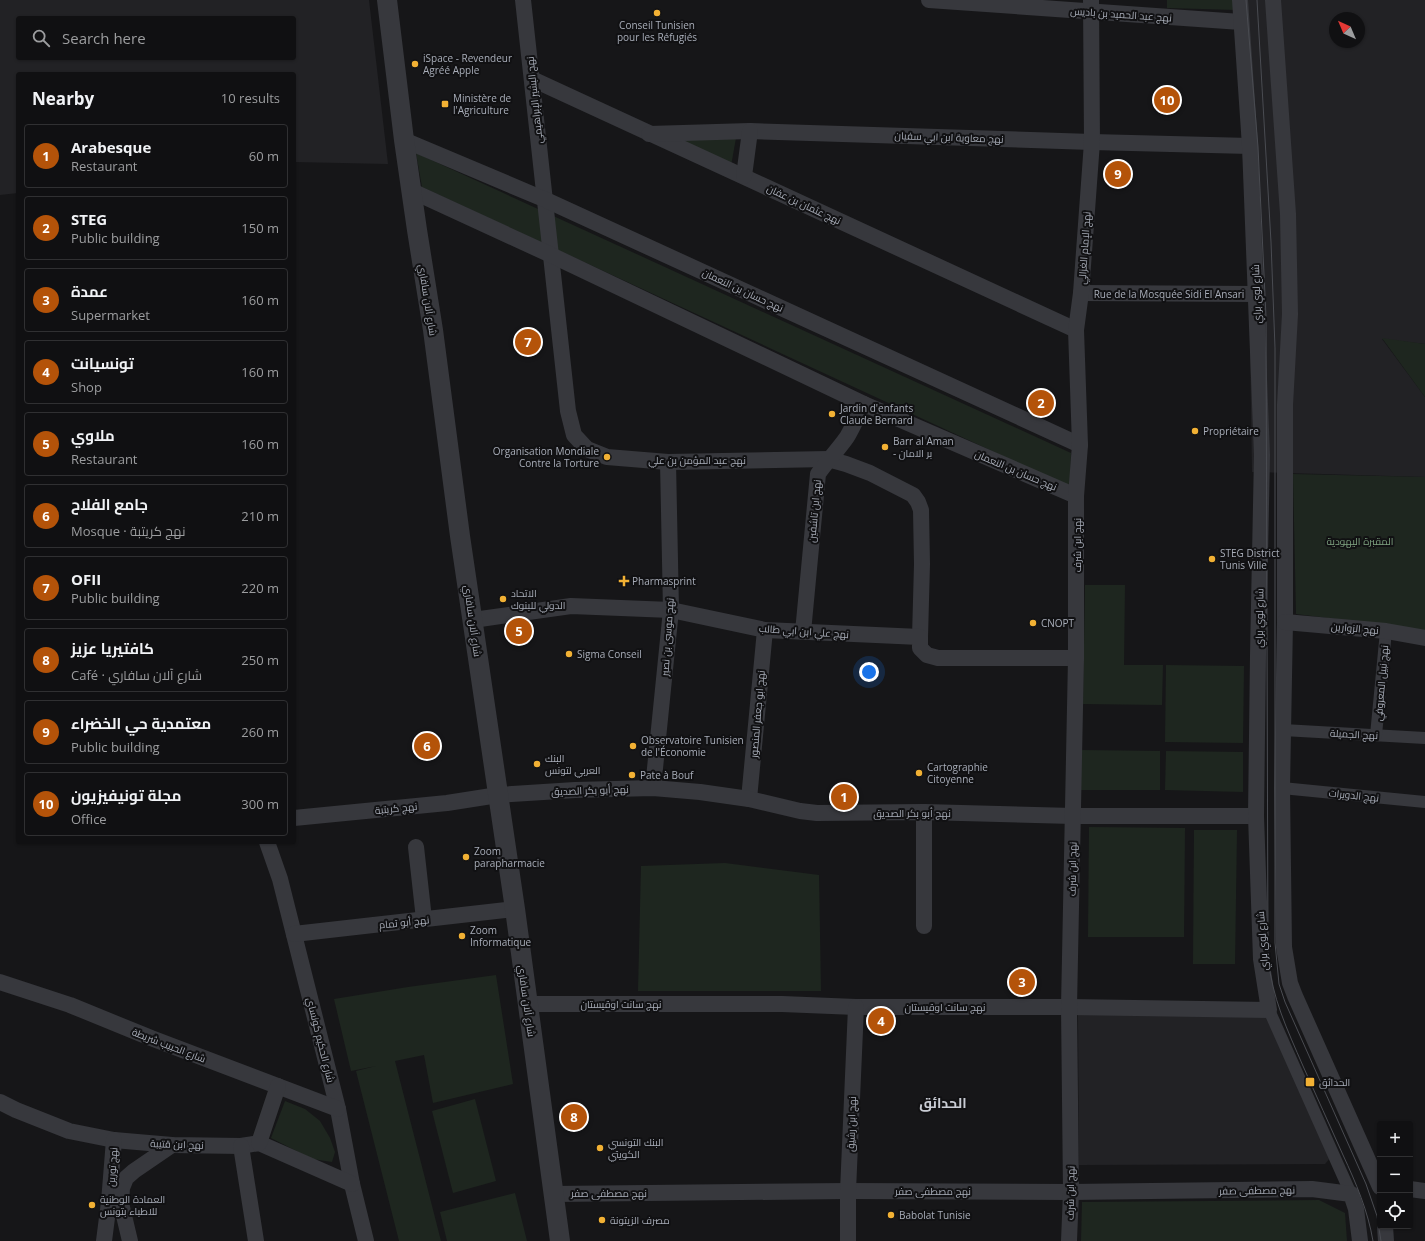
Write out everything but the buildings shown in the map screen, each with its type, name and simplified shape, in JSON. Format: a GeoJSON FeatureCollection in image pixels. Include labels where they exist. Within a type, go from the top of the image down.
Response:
{"type":"FeatureCollection","features":[{"type":"Feature","properties":{"kind":"street","name":"شارع آلان سافاري"},"geometry":{"type":"LineString","coordinates":[[387,0],[404,140],[433,330],[459,528],[515,909],[560,1241]]}},
{"type":"Feature","properties":{"kind":"street","name":"نهج البشير الإبراهيمي"},"geometry":{"type":"LineString","coordinates":[[523,0],[546,200]]}},
{"type":"Feature","properties":{"kind":"street","name":"نهج عبد الحميد بن باديس"},"geometry":{"type":"LineString","coordinates":[[929,0],[1091,6],[1241,22]]}},
{"type":"Feature","properties":{"kind":"street","name":"شارع لوي براي"},"geometry":{"type":"LineString","coordinates":[[1240,0],[1250,146],[1262,455],[1256,816],[1261,959],[1267,1010],[1351,1194]]}},
{"type":"Feature","properties":{"kind":"street"},"geometry":{"type":"LineString","coordinates":[[1273,0],[1288,214],[1290,306],[1285,405],[1285,622],[1282,788],[1284,947],[1290,983],[1294,996],[1377,1180]]}},
{"type":"Feature","properties":{"kind":"street","name":"نهج الإمام الغزالي"},"geometry":{"type":"LineString","coordinates":[[1076,496],[1080,445],[1076,330],[1081,293],[1092,142],[1091,6]]}},
{"type":"Feature","properties":{"kind":"street","name":"نهج عثمان بن عفان"},"geometry":{"type":"LineString","coordinates":[[532,79],[1076,330]]}},
{"type":"Feature","properties":{"kind":"street"},"geometry":{"type":"LineString","coordinates":[[744,176],[750,130]]}},
{"type":"Feature","properties":{"kind":"street","name":"نهج معاوية ابن ابي سفيان"},"geometry":{"type":"LineString","coordinates":[[649,134],[750,130],[1250,146]]}},
{"type":"Feature","properties":{"kind":"street","name":"نهج حسان بن النعمان"},"geometry":{"type":"LineString","coordinates":[[404,140],[546,200],[1080,445]]}},
{"type":"Feature","properties":{"kind":"street","name":"نهج حسان بن النعمان"},"geometry":{"type":"LineString","coordinates":[[412,191],[551,255],[864,404],[1076,496]]}},
{"type":"Feature","properties":{"kind":"street","name":"نهج عبد المؤمن بن علي"},"geometry":{"type":"LineString","coordinates":[[546,200],[568,411],[574,435],[587,449],[608,457],[668,462],[828,459],[870,473],[913,495],[921,510],[922,564],[920,636]]}},
{"type":"Feature","properties":{"kind":"street","name":"Rue de la Mosquée Sidi El Ansari"},"geometry":{"type":"LineString","coordinates":[[1081,293],[1256,294]]}},
{"type":"Feature","properties":{"kind":"street","name":"نهج ابن تاشفين"},"geometry":{"type":"LineString","coordinates":[[803,632],[818,474],[828,459],[836,453],[848,436],[864,404]]}},
{"type":"Feature","properties":{"kind":"street","name":"نهج موسى بن نصير"},"geometry":{"type":"LineString","coordinates":[[653,788],[671,610],[668,462]]}},
{"type":"Feature","properties":{"kind":"street","name":"نهج ابن شرف"},"geometry":{"type":"LineString","coordinates":[[1069,1241],[1071,1192],[1069,1007],[1076,658],[1076,496]]}},
{"type":"Feature","properties":{"kind":"street","name":"نهج علي ابن ابي طالب"},"geometry":{"type":"LineString","coordinates":[[473,620],[571,606],[671,610],[765,630],[920,636]]}},
{"type":"Feature","properties":{"kind":"street","name":"نهج الزوارين"},"geometry":{"type":"LineString","coordinates":[[1285,622],[1386,631],[1425,638]]}},
{"type":"Feature","properties":{"kind":"street","name":"نهج ابو جعفر المنصور"},"geometry":{"type":"LineString","coordinates":[[749,799],[765,630]]}},
{"type":"Feature","properties":{"kind":"street","name":"نهج نبيل المعروفي"},"geometry":{"type":"LineString","coordinates":[[1376,735],[1386,631]]}},
{"type":"Feature","properties":{"kind":"street"},"geometry":{"type":"LineString","coordinates":[[920,636],[920,648],[927,655],[938,658],[1076,658]]}},
{"type":"Feature","properties":{"kind":"street","name":"نهج الجميلة"},"geometry":{"type":"LineString","coordinates":[[1283,730],[1425,738]]}},
{"type":"Feature","properties":{"kind":"street","name":"نهج أبو بكر الصديق"},"geometry":{"type":"LineString","coordinates":[[498,795],[575,790],[653,788],[700,792],[749,799],[817,814],[924,812],[1073,816],[1256,816]]}},
{"type":"Feature","properties":{"kind":"street","name":"نهج الدويرات"},"geometry":{"type":"LineString","coordinates":[[1282,788],[1425,802]]}},
{"type":"Feature","properties":{"kind":"street","name":"نهج كريتبة"},"geometry":{"type":"LineString","coordinates":[[296,818],[447,803],[498,795]]}},
{"type":"Feature","properties":{"kind":"street"},"geometry":{"type":"LineString","coordinates":[[924,812],[924,926]]}},
{"type":"Feature","properties":{"kind":"street","name":"شارع الحكيم كونساي"},"geometry":{"type":"LineString","coordinates":[[268,844],[280,879],[338,1109],[352,1184],[366,1241]]}},
{"type":"Feature","properties":{"kind":"street"},"geometry":{"type":"LineString","coordinates":[[416,847],[424,919]]}},
{"type":"Feature","properties":{"kind":"street","name":"نهج أبو تمام"},"geometry":{"type":"LineString","coordinates":[[294,934],[515,909]]}},
{"type":"Feature","properties":{"kind":"street","name":"شارع الحبيب شريطة"},"geometry":{"type":"LineString","coordinates":[[0,982],[70,1005],[151,1038],[338,1109]]}},
{"type":"Feature","properties":{"kind":"street","name":"نهج سانت اوقيستان"},"geometry":{"type":"LineString","coordinates":[[528,1004],[782,1004],[856,1007],[1069,1007],[1267,1010]]}},
{"type":"Feature","properties":{"kind":"street","name":"نهج ابن رشيق"},"geometry":{"type":"LineString","coordinates":[[848,1241],[848,1191],[856,1007]]}},
{"type":"Feature","properties":{"kind":"street"},"geometry":{"type":"LineString","coordinates":[[278,1086],[258,1143],[352,1184]]}},
{"type":"Feature","properties":{"kind":"street","name":"نهج ابن قتيبة"},"geometry":{"type":"LineString","coordinates":[[0,1102],[69,1131],[114,1140],[172,1145],[241,1146],[258,1143]]}},
{"type":"Feature","properties":{"kind":"street","name":"نهج تورين"},"geometry":{"type":"LineString","coordinates":[[114,1140],[115,1203],[130,1241]]}},
{"type":"Feature","properties":{"kind":"street","name":"نهج تورين"},"geometry":{"type":"LineString","coordinates":[[104,1241],[115,1203],[126,1178],[172,1145]]}},
{"type":"Feature","properties":{"kind":"street"},"geometry":{"type":"LineString","coordinates":[[241,1146],[256,1241]]}},
{"type":"Feature","properties":{"kind":"street","name":"نهج مصطفى صفر"},"geometry":{"type":"LineString","coordinates":[[553,1194],[848,1191],[1071,1192],[1312,1189],[1351,1194]]}},
{"type":"Feature","properties":{"kind":"street"},"geometry":{"type":"LineString","coordinates":[[1413,1189],[1425,1191]]}},
{"type":"Feature","properties":{"kind":"street"},"geometry":{"type":"LineString","coordinates":[[1351,1194],[1356,1209],[1360,1241]]}},
{"type":"Feature","properties":{"kind":"street"},"geometry":{"type":"LineString","coordinates":[[1385,1229],[1386,1241]]}},
{"type":"Feature","properties":{"kind":"shaded area"},"geometry":{"type":"Polygon","coordinates":[[[0,0],[369,0],[388,164],[296,162],[296,72],[16,72],[16,193],[0,195],[0,0]]]}},
{"type":"Feature","properties":{"kind":"shaded area"},"geometry":{"type":"Polygon","coordinates":[[[1235,0],[1425,0],[1425,344],[1382,339],[1425,397],[1425,477],[1252,472],[1249,285],[1235,0]]]}},
{"type":"Feature","properties":{"kind":"shaded area"},"geometry":{"type":"Polygon","coordinates":[[[1078,1015],[1265,1015],[1331,1157],[1325,1164],[1079,1165],[1078,1015]]]}},
{"type":"Feature","properties":{"kind":"green space"},"geometry":{"type":"Polygon","coordinates":[[[1167,0],[1235,0],[1236,10],[1167,8],[1167,0]]]}},
{"type":"Feature","properties":{"kind":"green space"},"geometry":{"type":"Polygon","coordinates":[[[666,137],[736,138],[731,166],[666,137]]]}},
{"type":"Feature","properties":{"kind":"green space"},"geometry":{"type":"Polygon","coordinates":[[[416,153],[1071,453],[1070,487],[422,187],[416,153]]]}},
{"type":"Feature","properties":{"kind":"green space"},"geometry":{"type":"Polygon","coordinates":[[[1382,338],[1425,344],[1425,397],[1382,338]]]}},
{"type":"Feature","properties":{"kind":"green space","name":"المقبرة اليهودية"},"geometry":{"type":"Polygon","coordinates":[[[1293,474],[1425,477],[1425,630],[1296,614],[1293,474]]]}},
{"type":"Feature","properties":{"kind":"green space"},"geometry":{"type":"Polygon","coordinates":[[[1085,585],[1125,585],[1124,665],[1163,665],[1162,705],[1083,704],[1085,585]]]}},
{"type":"Feature","properties":{"kind":"green space"},"geometry":{"type":"Polygon","coordinates":[[[1166,665],[1244,666],[1243,743],[1165,742],[1166,665]]]}},
{"type":"Feature","properties":{"kind":"green space"},"geometry":{"type":"Polygon","coordinates":[[[1081,750],[1160,751],[1160,790],[1081,790],[1081,750]]]}},
{"type":"Feature","properties":{"kind":"green space"},"geometry":{"type":"Polygon","coordinates":[[[1166,751],[1243,752],[1243,792],[1165,790],[1166,751]]]}},
{"type":"Feature","properties":{"kind":"green space"},"geometry":{"type":"Polygon","coordinates":[[[1089,827],[1185,828],[1184,937],[1088,937],[1089,827]]]}},
{"type":"Feature","properties":{"kind":"green space"},"geometry":{"type":"Polygon","coordinates":[[[1194,830],[1237,830],[1235,964],[1193,964],[1194,830]]]}},
{"type":"Feature","properties":{"kind":"green space"},"geometry":{"type":"Polygon","coordinates":[[[725,863],[819,875],[821,991],[638,991],[641,866],[725,863]]]}},
{"type":"Feature","properties":{"kind":"green space"},"geometry":{"type":"Polygon","coordinates":[[[496,975],[513,1084],[433,1103],[424,1055],[395,1061],[441,1241],[399,1241],[356,1071],[376,1066],[351,1071],[334,999],[496,975]]]}},
{"type":"Feature","properties":{"kind":"green space"},"geometry":{"type":"Polygon","coordinates":[[[475,1099],[496,1181],[453,1193],[432,1111],[475,1099]]]}},
{"type":"Feature","properties":{"kind":"green space"},"geometry":{"type":"Polygon","coordinates":[[[285,1101],[305,1109],[320,1121],[330,1138],[335,1152],[332,1162],[312,1159],[271,1138],[285,1101]]]}},
{"type":"Feature","properties":{"kind":"green space"},"geometry":{"type":"Polygon","coordinates":[[[515,1193],[527,1241],[447,1241],[440,1212],[515,1193]]]}},
{"type":"Feature","properties":{"kind":"green space"},"geometry":{"type":"Polygon","coordinates":[[[1319,1200],[1345,1213],[1347,1241],[1081,1241],[1082,1202],[1319,1200]]]}},
{"type":"Feature","properties":{"kind":"tram line"},"geometry":{"type":"LineString","coordinates":[[1246,0],[1258,147],[1266,317],[1268,957],[1273,986],[1281,1013],[1291,1039],[1357,1187],[1365,1208],[1373,1241]]}},
{"type":"Feature","properties":{"kind":"tram line"},"geometry":{"type":"LineString","coordinates":[[1257,0],[1271,242],[1275,348],[1275,943],[1279,984],[1285,1002],[1366,1184],[1377,1216],[1381,1241]]}},
{"type":"Feature","properties":{"kind":"place","name":"Conseil Tunisien pour les Réfugiés"},"geometry":{"type":"Point","coordinates":[657,13]}},
{"type":"Feature","properties":{"kind":"place","name":"iSpace - Revendeur Agréé Apple"},"geometry":{"type":"Point","coordinates":[415,64]}},
{"type":"Feature","properties":{"kind":"place","name":"مجلة تونيفيزيون"},"geometry":{"type":"Point","coordinates":[1167,100]}},
{"type":"Feature","properties":{"kind":"place","name":"Ministère de l'Agriculture"},"geometry":{"type":"Point","coordinates":[445,104]}},
{"type":"Feature","properties":{"kind":"place","name":"معتمدية حي الخضراء"},"geometry":{"type":"Point","coordinates":[1118,174]}},
{"type":"Feature","properties":{"kind":"place","name":"OFII"},"geometry":{"type":"Point","coordinates":[528,342]}},
{"type":"Feature","properties":{"kind":"place","name":"STEG"},"geometry":{"type":"Point","coordinates":[1041,403]}},
{"type":"Feature","properties":{"kind":"place","name":"Jardin d'enfants Claude Bernard"},"geometry":{"type":"Point","coordinates":[832,414]}},
{"type":"Feature","properties":{"kind":"place","name":"Propriétaire"},"geometry":{"type":"Point","coordinates":[1195,431]}},
{"type":"Feature","properties":{"kind":"place","name":"Barr al Aman - بر الامان"},"geometry":{"type":"Point","coordinates":[885,447]}},
{"type":"Feature","properties":{"kind":"place","name":"Organisation Mondiale Contre la Torture"},"geometry":{"type":"Point","coordinates":[607,457]}},
{"type":"Feature","properties":{"kind":"place","name":"STEG District Tunis Ville"},"geometry":{"type":"Point","coordinates":[1212,559]}},
{"type":"Feature","properties":{"kind":"place","name":"Pharmasprint"},"geometry":{"type":"Point","coordinates":[624,581]}},
{"type":"Feature","properties":{"kind":"place","name":"الاتحاد الدولي للبنوك"},"geometry":{"type":"Point","coordinates":[503,599]}},
{"type":"Feature","properties":{"kind":"place","name":"CNOPT"},"geometry":{"type":"Point","coordinates":[1033,623]}},
{"type":"Feature","properties":{"kind":"place","name":"ملاوي"},"geometry":{"type":"Point","coordinates":[519,631]}},
{"type":"Feature","properties":{"kind":"place","name":"Sigma Conseil"},"geometry":{"type":"Point","coordinates":[569,654]}},
{"type":"Feature","properties":{"kind":"place","name":"جامع الفلاح"},"geometry":{"type":"Point","coordinates":[427,746]}},
{"type":"Feature","properties":{"kind":"place","name":"Observatoire Tunisien de l'Économie"},"geometry":{"type":"Point","coordinates":[633,746]}},
{"type":"Feature","properties":{"kind":"place","name":"البنك العربي لتونس"},"geometry":{"type":"Point","coordinates":[537,764]}},
{"type":"Feature","properties":{"kind":"place","name":"Cartographie Citoyenne"},"geometry":{"type":"Point","coordinates":[919,773]}},
{"type":"Feature","properties":{"kind":"place","name":"Pate à Bouf"},"geometry":{"type":"Point","coordinates":[632,775]}},
{"type":"Feature","properties":{"kind":"place","name":"Arabesque"},"geometry":{"type":"Point","coordinates":[844,797]}},
{"type":"Feature","properties":{"kind":"place","name":"Zoom parapharmacie"},"geometry":{"type":"Point","coordinates":[466,857]}},
{"type":"Feature","properties":{"kind":"place","name":"Zoom Informatique"},"geometry":{"type":"Point","coordinates":[462,936]}},
{"type":"Feature","properties":{"kind":"place","name":"عمدة"},"geometry":{"type":"Point","coordinates":[1022,982]}},
{"type":"Feature","properties":{"kind":"place","name":"تونسيانت"},"geometry":{"type":"Point","coordinates":[881,1021]}},
{"type":"Feature","properties":{"kind":"place","name":"الحدائق"},"geometry":{"type":"Point","coordinates":[1310,1082]}},
{"type":"Feature","properties":{"kind":"place","name":"كافتيريا عزيز"},"geometry":{"type":"Point","coordinates":[574,1117]}},
{"type":"Feature","properties":{"kind":"place","name":"البنك التونسي الكويتي"},"geometry":{"type":"Point","coordinates":[600,1148]}},
{"type":"Feature","properties":{"kind":"place","name":"العمادة الوطنية للاطباء بتونس"},"geometry":{"type":"Point","coordinates":[92,1205]}},
{"type":"Feature","properties":{"kind":"place","name":"Babolat Tunisie"},"geometry":{"type":"Point","coordinates":[891,1215]}},
{"type":"Feature","properties":{"kind":"place","name":"مصرف الزيتونة"},"geometry":{"type":"Point","coordinates":[602,1220]}},
{"type":"Feature","properties":{"kind":"district","name":"الحدائق"},"geometry":{"type":"Point","coordinates":[943,1103]}}]}
